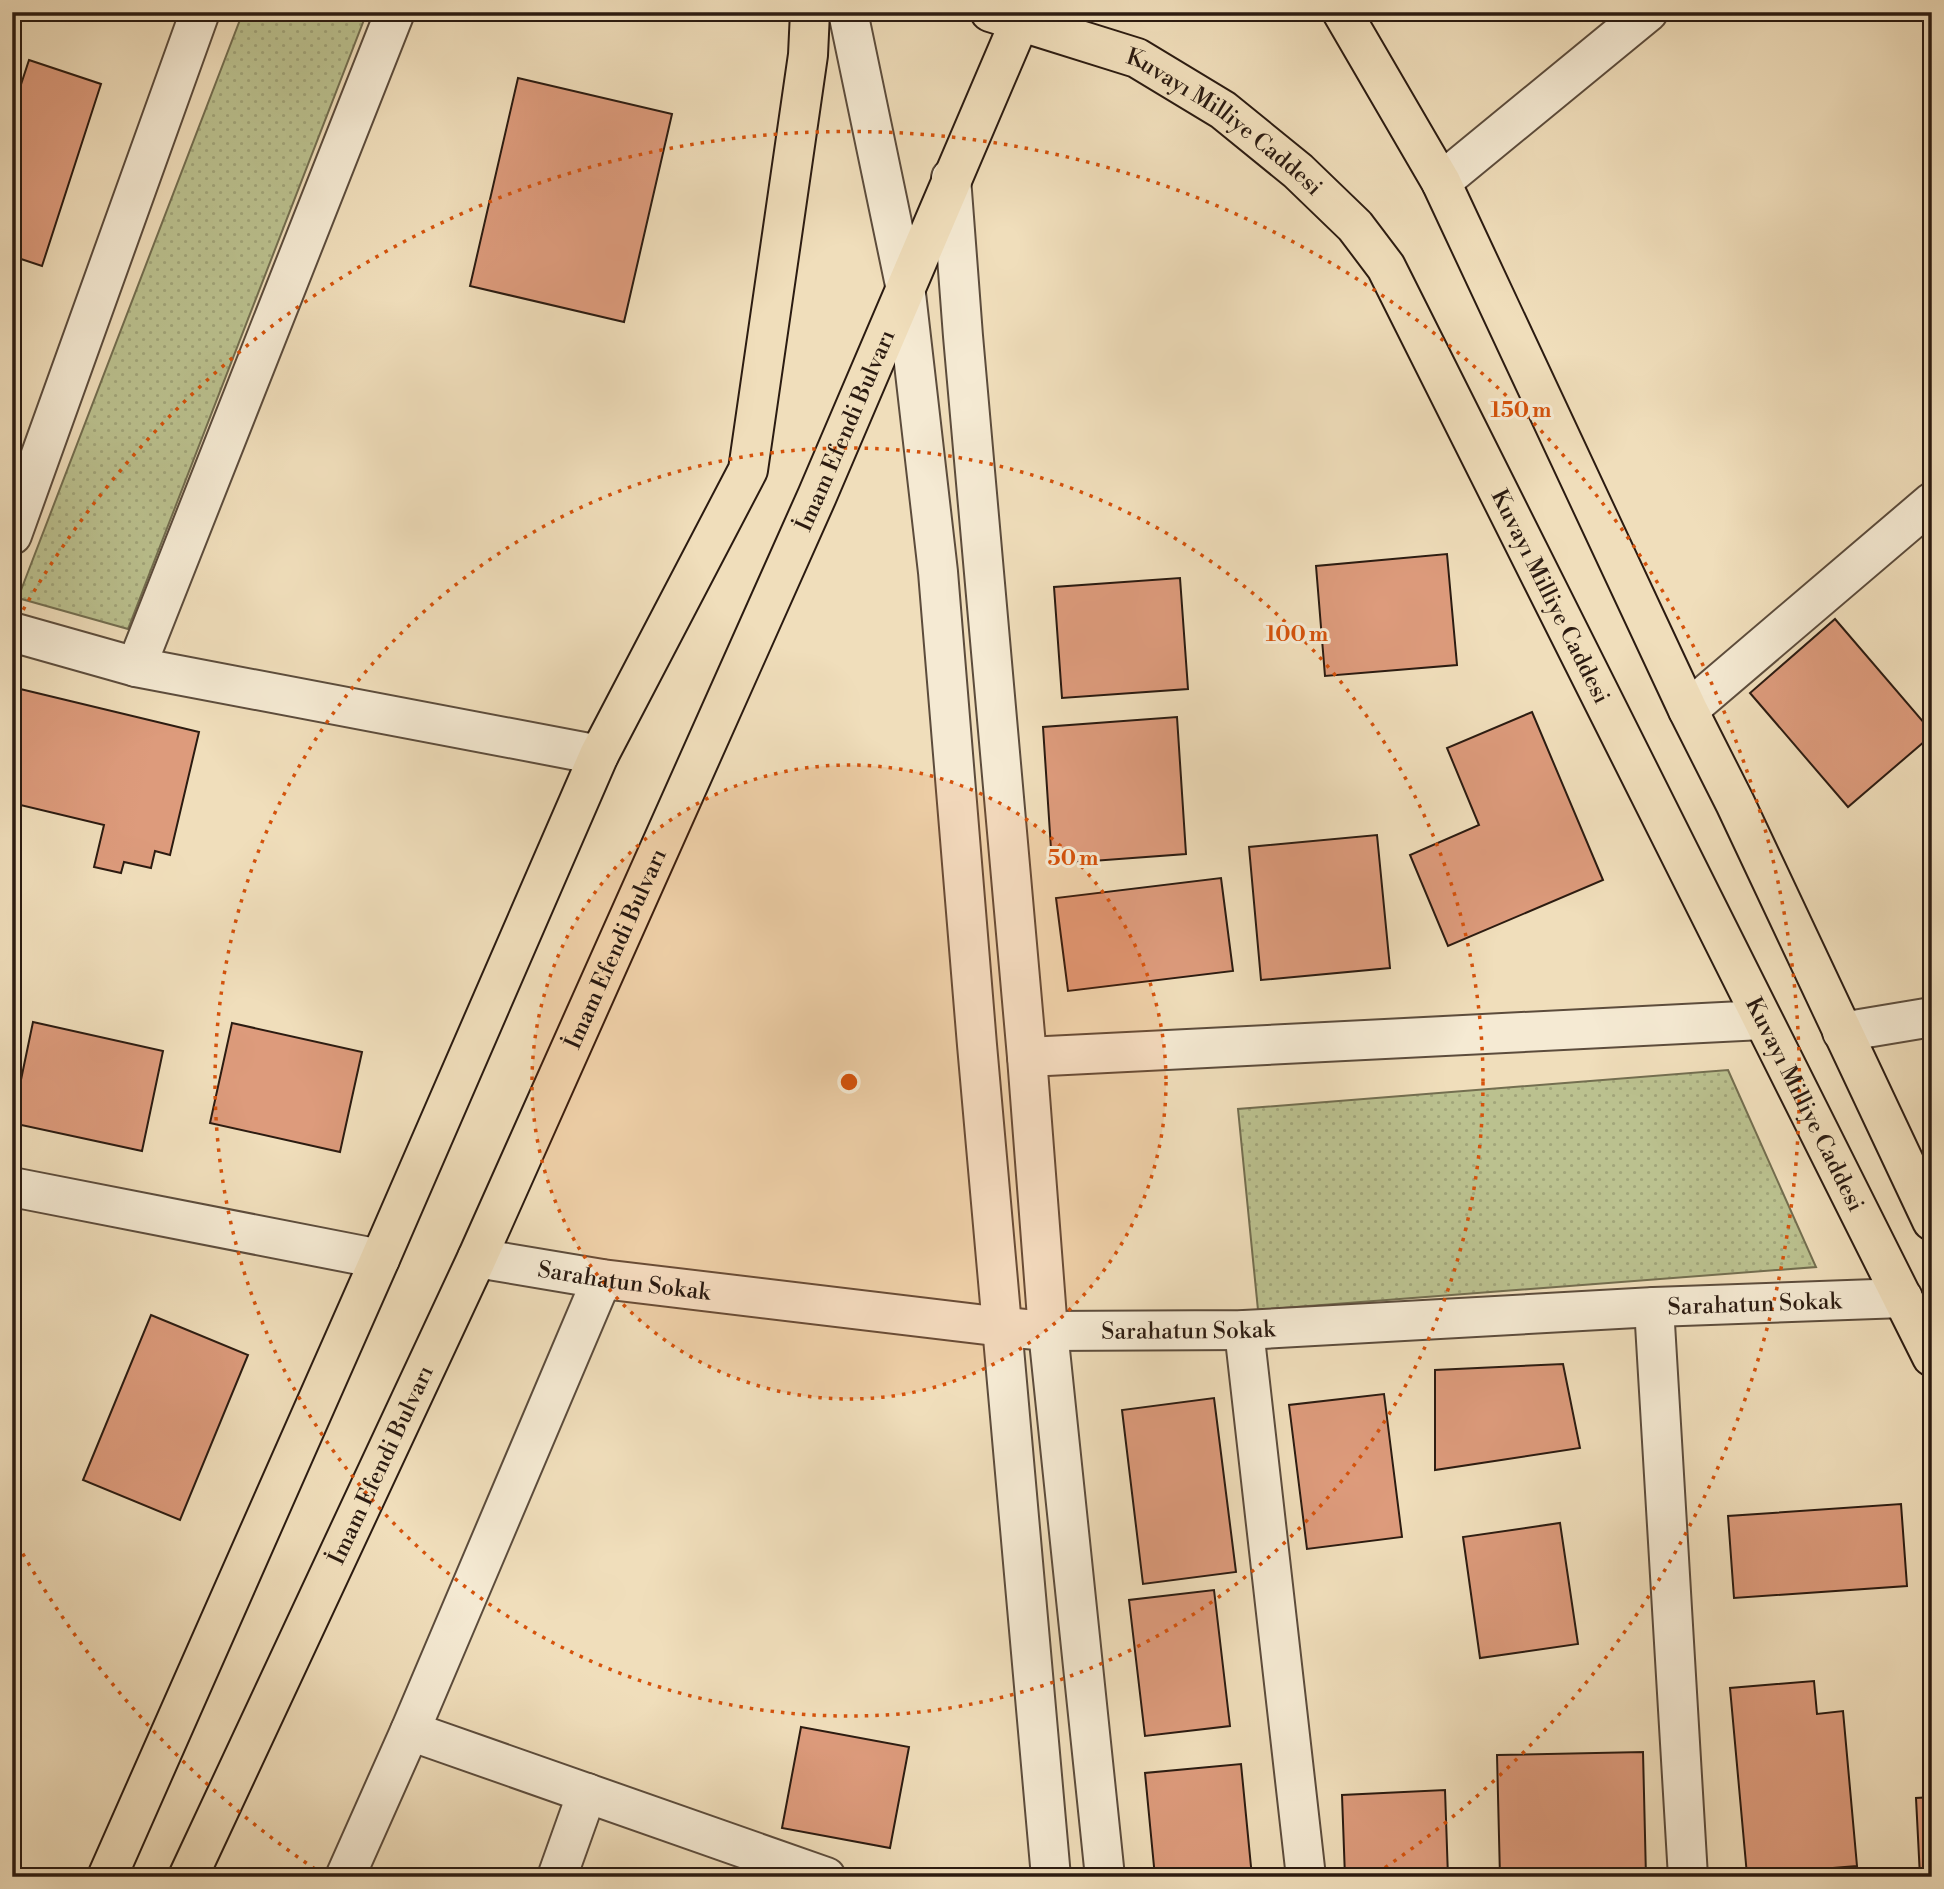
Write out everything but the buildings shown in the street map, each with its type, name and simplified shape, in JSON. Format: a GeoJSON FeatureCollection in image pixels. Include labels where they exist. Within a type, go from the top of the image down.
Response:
{"type":"FeatureCollection","features":[{"type":"Feature","properties":{"kind":"main road"},"geometry":{"type":"LineString","coordinates":[[107,1877],[599,755],[748,470],[807,55],[810,12]]}},
{"type":"Feature","properties":{"kind":"main road"},"geometry":{"type":"LineString","coordinates":[[1342,12],[1441,182],[1932,1222]]}},
{"type":"Feature","properties":{"kind":"main road","name":"İmam Efendi Bulvarı"},"geometry":{"type":"LineString","coordinates":[[188,1877],[477,1258],[817,496],[951,178],[1012,15]]}},
{"type":"Feature","properties":{"kind":"main road","name":"Kuvayı Milliye Caddesi"},"geometry":{"type":"LineString","coordinates":[[1012,15],[1138,58],[1223,110],[1327,199],[1355,226],[1386,267],[1932,1357]]}},
{"type":"Feature","properties":{"kind":"street"},"geometry":{"type":"LineString","coordinates":[[12,536],[200,12]]}},
{"type":"Feature","properties":{"kind":"street"},"geometry":{"type":"LineString","coordinates":[[136,667],[395,12]]}},
{"type":"Feature","properties":{"kind":"street"},"geometry":{"type":"LineString","coordinates":[[848,12],[905,285],[938,572],[1051,1877]]}},
{"type":"Feature","properties":{"kind":"street"},"geometry":{"type":"LineString","coordinates":[[1441,182],[1648,12]]}},
{"type":"Feature","properties":{"kind":"street"},"geometry":{"type":"LineString","coordinates":[[951,178],[1048,1331],[1105,1877]]}},
{"type":"Feature","properties":{"kind":"street"},"geometry":{"type":"LineString","coordinates":[[1688,710],[1932,502]]}},
{"type":"Feature","properties":{"kind":"street"},"geometry":{"type":"LineString","coordinates":[[12,632],[136,667],[599,755]]}},
{"type":"Feature","properties":{"kind":"street"},"geometry":{"type":"LineString","coordinates":[[1842,1032],[1932,1017]]}},
{"type":"Feature","properties":{"kind":"street"},"geometry":{"type":"LineString","coordinates":[[1027,1057],[1762,1020]]}},
{"type":"Feature","properties":{"kind":"street"},"geometry":{"type":"LineString","coordinates":[[12,1187],[380,1259]]}},
{"type":"Feature","properties":{"kind":"street","name":"Sarahatun Sokak"},"geometry":{"type":"LineString","coordinates":[[477,1258],[602,1279],[1048,1331],[1244,1331],[1654,1307],[1903,1298]]}},
{"type":"Feature","properties":{"kind":"street"},"geometry":{"type":"LineString","coordinates":[[345,1877],[602,1279]]}},
{"type":"Feature","properties":{"kind":"street"},"geometry":{"type":"LineString","coordinates":[[1654,1307],[1688,1877]]}},
{"type":"Feature","properties":{"kind":"street"},"geometry":{"type":"LineString","coordinates":[[1244,1331],[1306,1877]]}},
{"type":"Feature","properties":{"kind":"street"},"geometry":{"type":"LineString","coordinates":[[410,1731],[826,1877]]}},
{"type":"Feature","properties":{"kind":"street"},"geometry":{"type":"LineString","coordinates":[[557,1877],[587,1793]]}},
{"type":"Feature","properties":{"kind":"green space"},"geometry":{"type":"Polygon","coordinates":[[[243,12],[367,12],[128,629],[18,598],[243,12]]]}},
{"type":"Feature","properties":{"kind":"green space"},"geometry":{"type":"Polygon","coordinates":[[[1728,1070],[1816,1267],[1258,1310],[1238,1109],[1728,1070]]]}}]}
